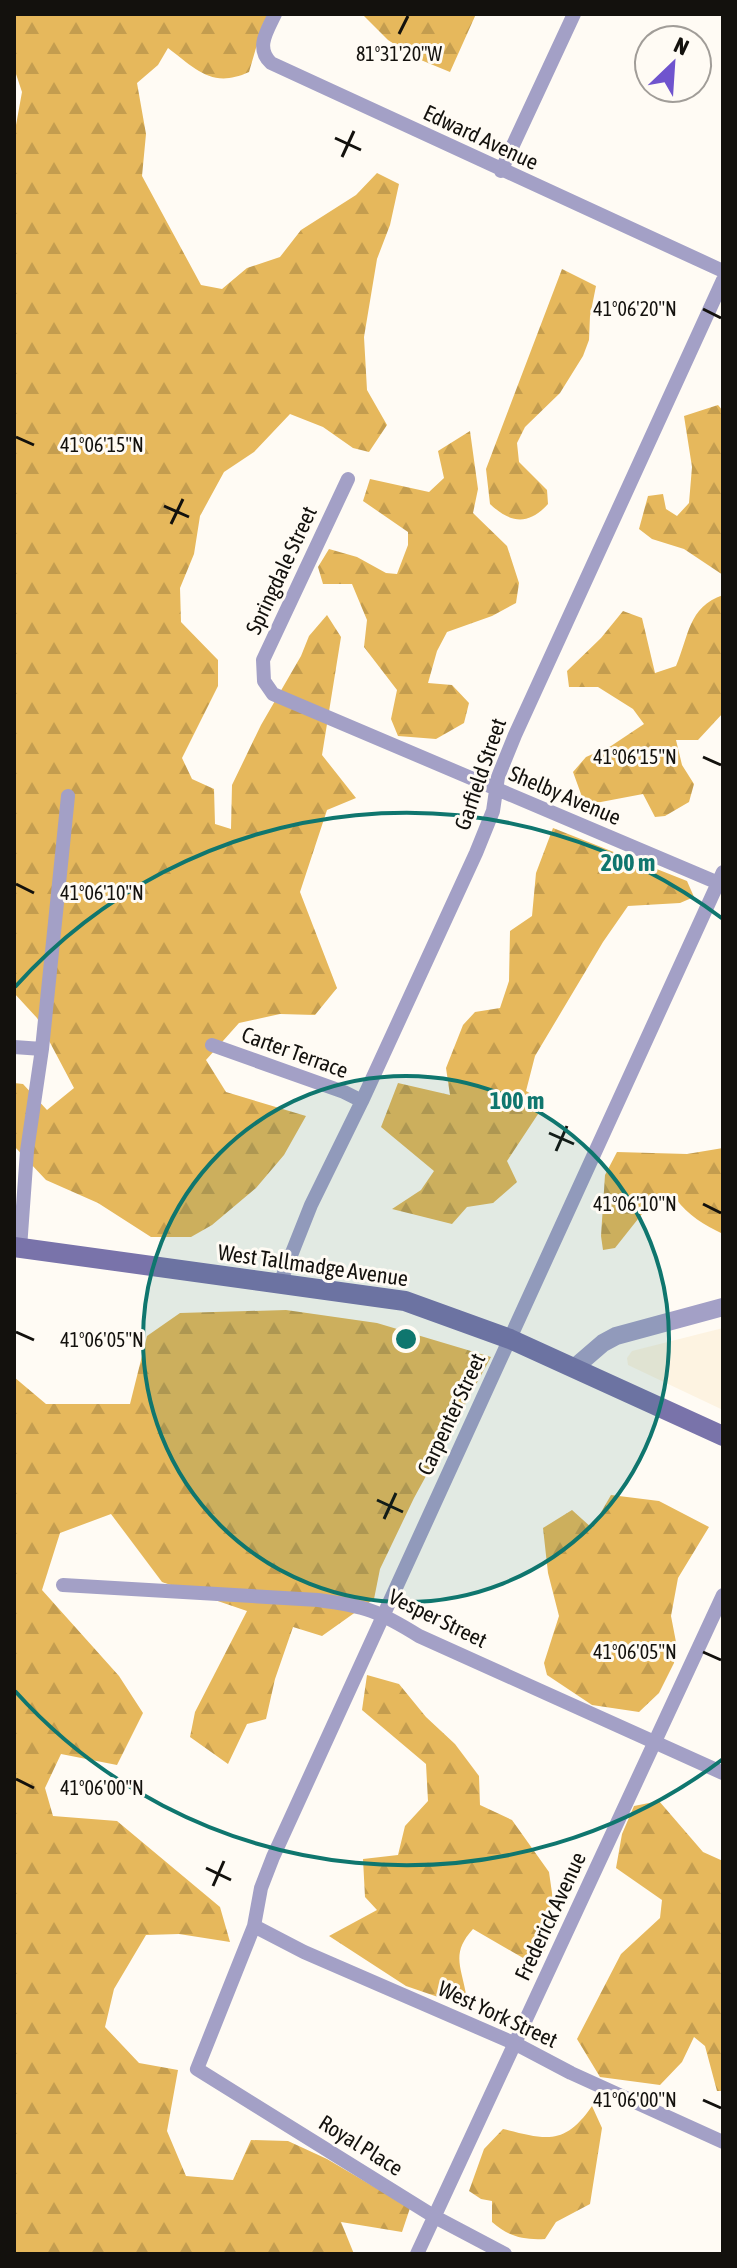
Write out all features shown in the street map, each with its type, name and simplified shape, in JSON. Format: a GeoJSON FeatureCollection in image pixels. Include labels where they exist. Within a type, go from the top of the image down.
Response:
{"type":"FeatureCollection","features":[{"type":"Feature","properties":{"kind":"main road","name":"West Tallmadge Avenue"},"geometry":{"type":"LineString","coordinates":[[17,1247],[405,1301],[510,1339],[723,1436]]}},
{"type":"Feature","properties":{"kind":"street","name":"Edward Avenue"},"geometry":{"type":"LineString","coordinates":[[275,14],[262,47],[263,54],[271,63],[723,271]]}},
{"type":"Feature","properties":{"kind":"street"},"geometry":{"type":"LineString","coordinates":[[501,171],[574,14]]}},
{"type":"Feature","properties":{"kind":"street","name":"Garfield Street"},"geometry":{"type":"LineString","coordinates":[[280,1283],[311,1205],[476,853],[493,811],[495,790],[515,735],[723,280]]}},
{"type":"Feature","properties":{"kind":"street","name":"Springdale Street"},"geometry":{"type":"LineString","coordinates":[[264,681],[263,660],[268,647],[348,479]]}},
{"type":"Feature","properties":{"kind":"street","name":"Shelby Avenue"},"geometry":{"type":"LineString","coordinates":[[264,681],[273,694],[285,701],[495,790],[721,880]]}},
{"type":"Feature","properties":{"kind":"street"},"geometry":{"type":"LineString","coordinates":[[17,1247],[42,1049],[68,796]]}},
{"type":"Feature","properties":{"kind":"street","name":"Carpenter Street"},"geometry":{"type":"LineString","coordinates":[[197,2069],[254,1926],[261,1888],[273,1857],[721,880]]}},
{"type":"Feature","properties":{"kind":"street","name":"Carter Terrace"},"geometry":{"type":"LineString","coordinates":[[212,1045],[362,1101]]}},
{"type":"Feature","properties":{"kind":"street"},"geometry":{"type":"LineString","coordinates":[[14,1047],[42,1049]]}},
{"type":"Feature","properties":{"kind":"street"},"geometry":{"type":"LineString","coordinates":[[574,1368],[616,1336],[723,1307]]}},
{"type":"Feature","properties":{"kind":"street","name":"Vesper Street"},"geometry":{"type":"LineString","coordinates":[[63,1585],[318,1600],[359,1606],[383,1613],[419,1636],[723,1773]]}},
{"type":"Feature","properties":{"kind":"street","name":"Frederick Avenue"},"geometry":{"type":"LineString","coordinates":[[417,2254],[723,1595]]}},
{"type":"Feature","properties":{"kind":"street","name":"West York Street"},"geometry":{"type":"LineString","coordinates":[[254,1926],[304,1952],[516,2044],[571,2073],[723,2142]]}},
{"type":"Feature","properties":{"kind":"street","name":"Royal Place"},"geometry":{"type":"LineString","coordinates":[[197,2069],[435,2217],[505,2254]]}},
{"type":"Feature","properties":{"kind":"shaded area"},"geometry":{"type":"Polygon","coordinates":[[[723,1328],[723,1410],[628,1365],[627,1358],[632,1351],[723,1328]]]}},
{"type":"Feature","properties":{"kind":"green space"},"geometry":{"type":"Polygon","coordinates":[[[14,14],[268,14],[249,72],[236,77],[214,77],[196,69],[168,48],[158,65],[137,83],[146,134],[142,176],[201,285],[222,289],[247,268],[280,257],[301,230],[356,195],[377,173],[399,184],[390,225],[377,259],[364,337],[367,390],[387,425],[369,452],[353,448],[323,427],[290,414],[254,452],[224,472],[200,516],[194,554],[180,588],[181,622],[218,660],[218,686],[182,758],[192,779],[214,789],[215,824],[231,829],[232,785],[309,636],[327,615],[341,637],[322,755],[356,798],[327,810],[300,892],[337,988],[315,1015],[280,1014],[239,1023],[206,1060],[226,1092],[306,1116],[284,1155],[256,1188],[212,1225],[191,1237],[151,1237],[98,1203],[46,1180],[14,1146],[14,1083],[23,1084],[47,1110],[74,1088],[37,1018],[14,993],[14,136],[22,92],[14,68],[14,14]]]}},
{"type":"Feature","properties":{"kind":"green space"},"geometry":{"type":"Polygon","coordinates":[[[362,14],[476,14],[450,72],[416,58],[388,40],[362,14]]]}},
{"type":"Feature","properties":{"kind":"green space"},"geometry":{"type":"Polygon","coordinates":[[[562,269],[596,286],[589,340],[583,356],[560,393],[525,427],[517,443],[519,462],[547,490],[548,504],[527,519],[513,518],[490,504],[486,469],[562,269]]]}},
{"type":"Feature","properties":{"kind":"green space"},"geometry":{"type":"Polygon","coordinates":[[[718,405],[723,411],[723,575],[684,549],[652,539],[639,529],[648,496],[663,494],[666,509],[677,516],[689,503],[692,467],[684,416],[718,405]]]}},
{"type":"Feature","properties":{"kind":"green space"},"geometry":{"type":"Polygon","coordinates":[[[470,431],[478,489],[473,513],[507,546],[519,583],[516,603],[492,616],[447,632],[437,651],[428,683],[452,685],[469,703],[464,723],[436,739],[398,736],[391,719],[397,690],[364,647],[367,620],[352,584],[323,584],[318,567],[329,549],[357,557],[386,573],[397,574],[408,545],[408,532],[363,501],[370,479],[429,492],[444,478],[438,451],[470,431]]]}},
{"type":"Feature","properties":{"kind":"green space"},"geometry":{"type":"Polygon","coordinates":[[[723,595],[723,713],[698,740],[676,740],[682,765],[694,784],[689,802],[665,816],[655,817],[643,794],[585,805],[573,772],[586,757],[611,746],[644,724],[633,709],[598,687],[569,687],[567,671],[623,611],[642,618],[655,673],[676,666],[696,615],[711,600],[723,595]]]}},
{"type":"Feature","properties":{"kind":"green space"},"geometry":{"type":"Polygon","coordinates":[[[553,828],[687,881],[694,897],[680,903],[628,906],[603,942],[535,1056],[526,1091],[546,1102],[507,1161],[517,1182],[493,1203],[467,1207],[452,1224],[392,1209],[421,1190],[434,1171],[381,1127],[398,1083],[450,1095],[446,1068],[463,1025],[475,1012],[500,1008],[509,981],[510,931],[532,916],[536,873],[553,828]]]}},
{"type":"Feature","properties":{"kind":"green space"},"geometry":{"type":"Polygon","coordinates":[[[723,1148],[723,1234],[697,1219],[676,1199],[657,1195],[615,1248],[603,1250],[605,1175],[617,1152],[687,1154],[723,1148]]]}},
{"type":"Feature","properties":{"kind":"green space"},"geometry":{"type":"Polygon","coordinates":[[[286,1310],[377,1323],[491,1357],[414,1498],[380,1569],[374,1599],[322,1636],[293,1627],[275,1679],[266,1719],[247,1724],[228,1764],[190,1737],[195,1712],[247,1611],[162,1582],[111,1514],[60,1533],[42,1590],[119,1676],[143,1713],[117,1765],[61,1754],[45,1788],[53,1816],[117,1821],[220,1907],[230,1942],[179,1934],[146,1935],[114,1989],[105,2027],[139,2063],[178,2070],[167,2131],[186,2176],[233,2180],[251,2140],[288,2141],[327,2159],[410,2208],[402,2232],[341,2222],[354,2254],[14,2254],[14,1377],[46,1404],[130,1404],[147,1336],[180,1313],[286,1310]]]}},
{"type":"Feature","properties":{"kind":"green space"},"geometry":{"type":"Polygon","coordinates":[[[611,1495],[659,1501],[709,1527],[678,1578],[671,1616],[676,1642],[674,1663],[659,1693],[639,1712],[592,1705],[547,1675],[544,1663],[559,1616],[548,1573],[543,1528],[572,1510],[592,1528],[611,1495]]]}},
{"type":"Feature","properties":{"kind":"green space"},"geometry":{"type":"Polygon","coordinates":[[[367,1675],[399,1684],[426,1717],[455,1744],[479,1776],[480,1805],[512,1820],[549,1872],[553,1900],[545,1951],[530,1962],[473,1929],[462,1945],[459,1960],[466,1994],[438,1997],[406,1986],[329,1936],[377,1910],[365,1897],[363,1859],[398,1855],[405,1826],[428,1801],[426,1764],[362,1710],[367,1675]]]}},
{"type":"Feature","properties":{"kind":"green space"},"geometry":{"type":"Polygon","coordinates":[[[659,1801],[703,1852],[723,1861],[723,2091],[717,2091],[705,2046],[694,2037],[682,2062],[660,2085],[600,2077],[577,2039],[621,1954],[660,1918],[662,1900],[616,1868],[622,1834],[634,1806],[659,1801]]]}},
{"type":"Feature","properties":{"kind":"green space"},"geometry":{"type":"Polygon","coordinates":[[[592,2106],[602,2128],[590,2204],[556,2222],[545,2239],[517,2236],[492,2222],[492,2201],[481,2199],[469,2191],[484,2149],[503,2129],[542,2137],[563,2134],[582,2119],[592,2106]]]}}]}
